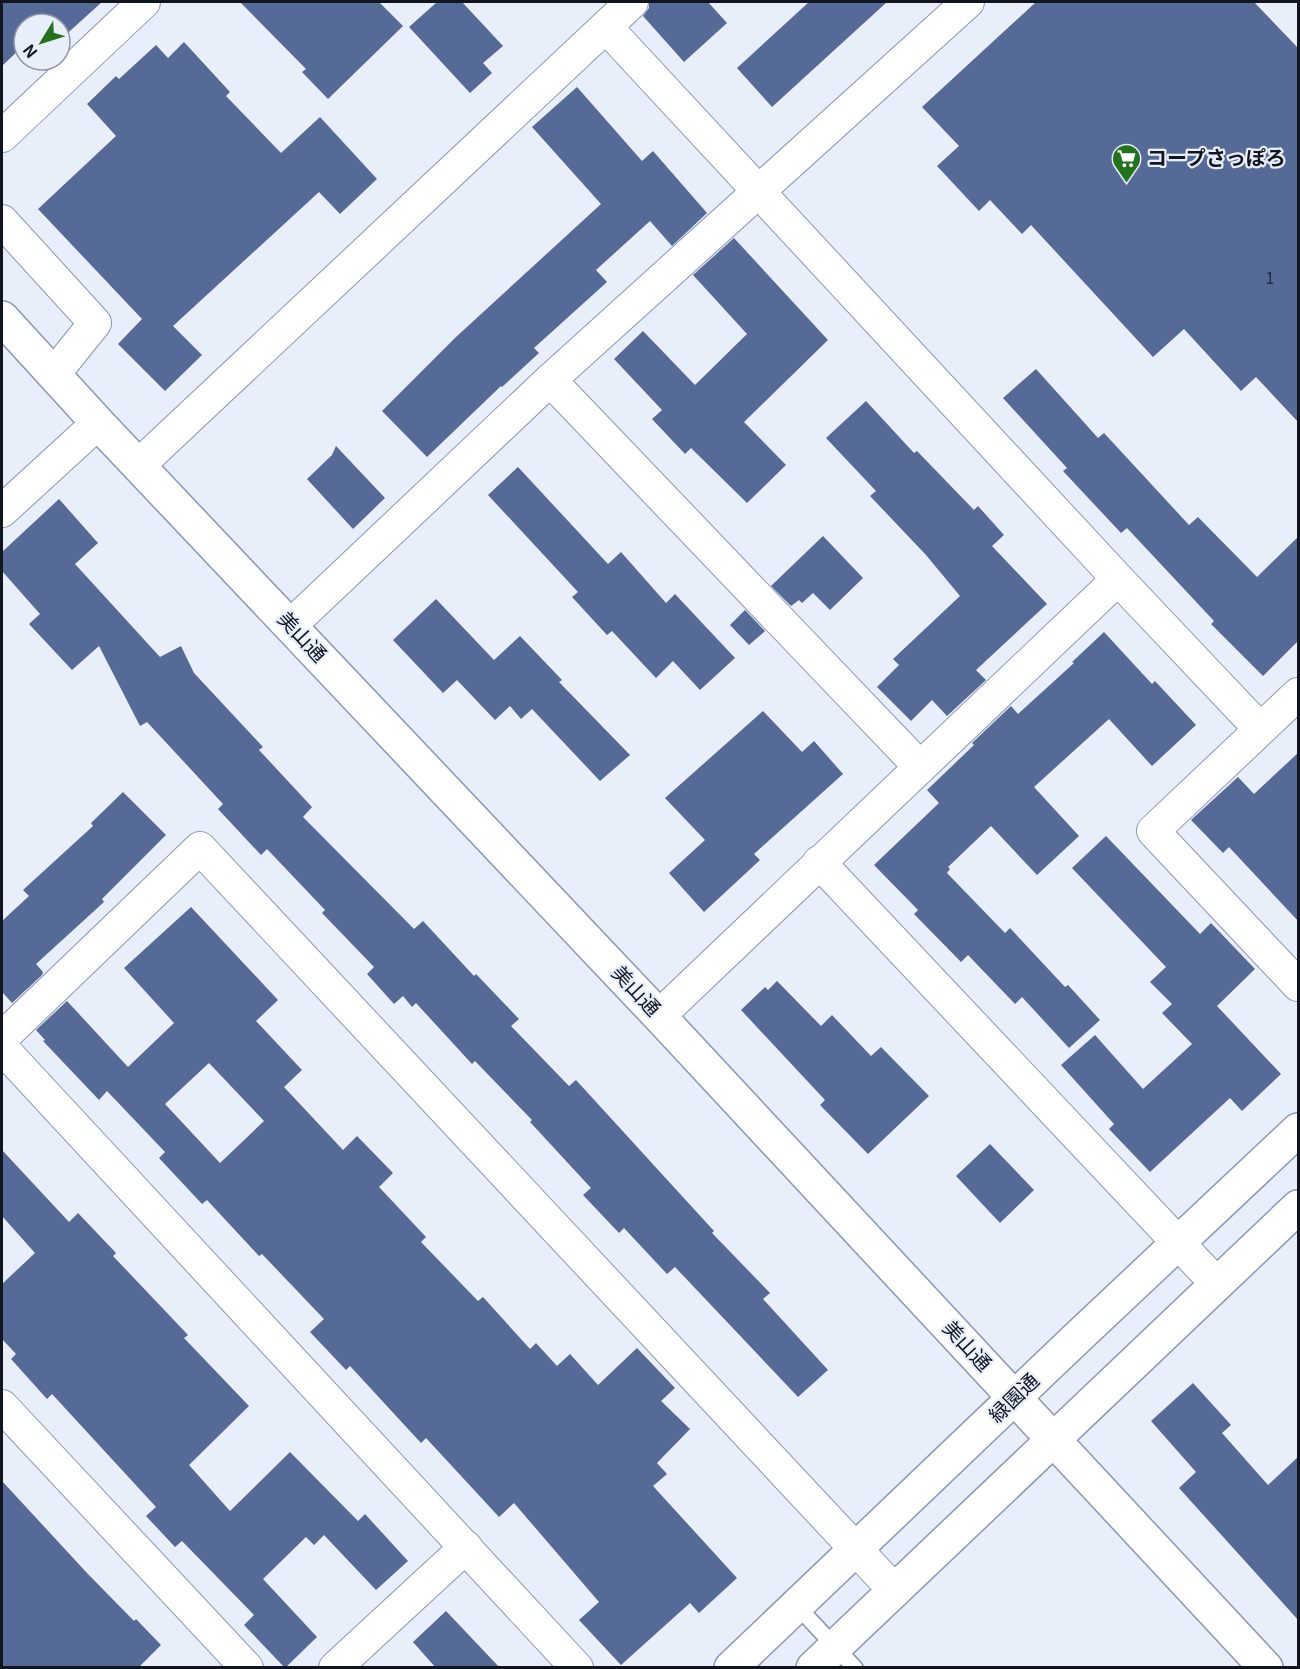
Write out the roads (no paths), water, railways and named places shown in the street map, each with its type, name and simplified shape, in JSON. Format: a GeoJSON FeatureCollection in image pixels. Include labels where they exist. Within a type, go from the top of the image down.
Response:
{"type":"FeatureCollection","features":[{"type":"Feature","properties":{"kind":"street"},"geometry":{"type":"LineString","coordinates":[[2,136],[144,2]]}},
{"type":"Feature","properties":{"kind":"street"},"geometry":{"type":"LineString","coordinates":[[139,465],[632,2]]}},
{"type":"Feature","properties":{"kind":"street"},"geometry":{"type":"LineString","coordinates":[[291,625],[550,380],[968,2]]}},
{"type":"Feature","properties":{"kind":"street"},"geometry":{"type":"LineString","coordinates":[[606,27],[1260,729]]}},
{"type":"Feature","properties":{"kind":"street"},"geometry":{"type":"LineString","coordinates":[[2,221],[96,323],[54,374]]}},
{"type":"Feature","properties":{"kind":"street","name":"美山通"},"geometry":{"type":"LineString","coordinates":[[2,318],[98,423],[659,1016],[1266,1668]]}},
{"type":"Feature","properties":{"kind":"street"},"geometry":{"type":"LineString","coordinates":[[550,380],[921,767]]}},
{"type":"Feature","properties":{"kind":"street"},"geometry":{"type":"LineString","coordinates":[[2,511],[98,423]]}},
{"type":"Feature","properties":{"kind":"street"},"geometry":{"type":"LineString","coordinates":[[659,1016],[1118,579]]}},
{"type":"Feature","properties":{"kind":"street"},"geometry":{"type":"LineString","coordinates":[[1299,693],[1153,831],[1299,985]]}},
{"type":"Feature","properties":{"kind":"street"},"geometry":{"type":"LineString","coordinates":[[2,1038],[200,848],[895,1591]]}},
{"type":"Feature","properties":{"kind":"street"},"geometry":{"type":"LineString","coordinates":[[819,862],[1216,1283]]}},
{"type":"Feature","properties":{"kind":"street"},"geometry":{"type":"LineString","coordinates":[[2,1048],[577,1668]]}},
{"type":"Feature","properties":{"kind":"street","name":"緑園通"},"geometry":{"type":"LineString","coordinates":[[731,1668],[1014,1397],[1299,1130]]}},
{"type":"Feature","properties":{"kind":"street"},"geometry":{"type":"LineString","coordinates":[[834,1660],[895,1591],[1216,1283],[1299,1207]]}},
{"type":"Feature","properties":{"kind":"street"},"geometry":{"type":"LineString","coordinates":[[2,1406],[247,1668]]}},
{"type":"Feature","properties":{"kind":"street"},"geometry":{"type":"LineString","coordinates":[[335,1668],[466,1547]]}},
{"type":"Feature","properties":{"kind":"lane"},"geometry":{"type":"LineString","coordinates":[[797,1606],[834,1660]]}},
{"type":"Feature","properties":{"kind":"place","name":"コープさっぽろ"},"geometry":{"type":"Point","coordinates":[1126,184]}}]}
